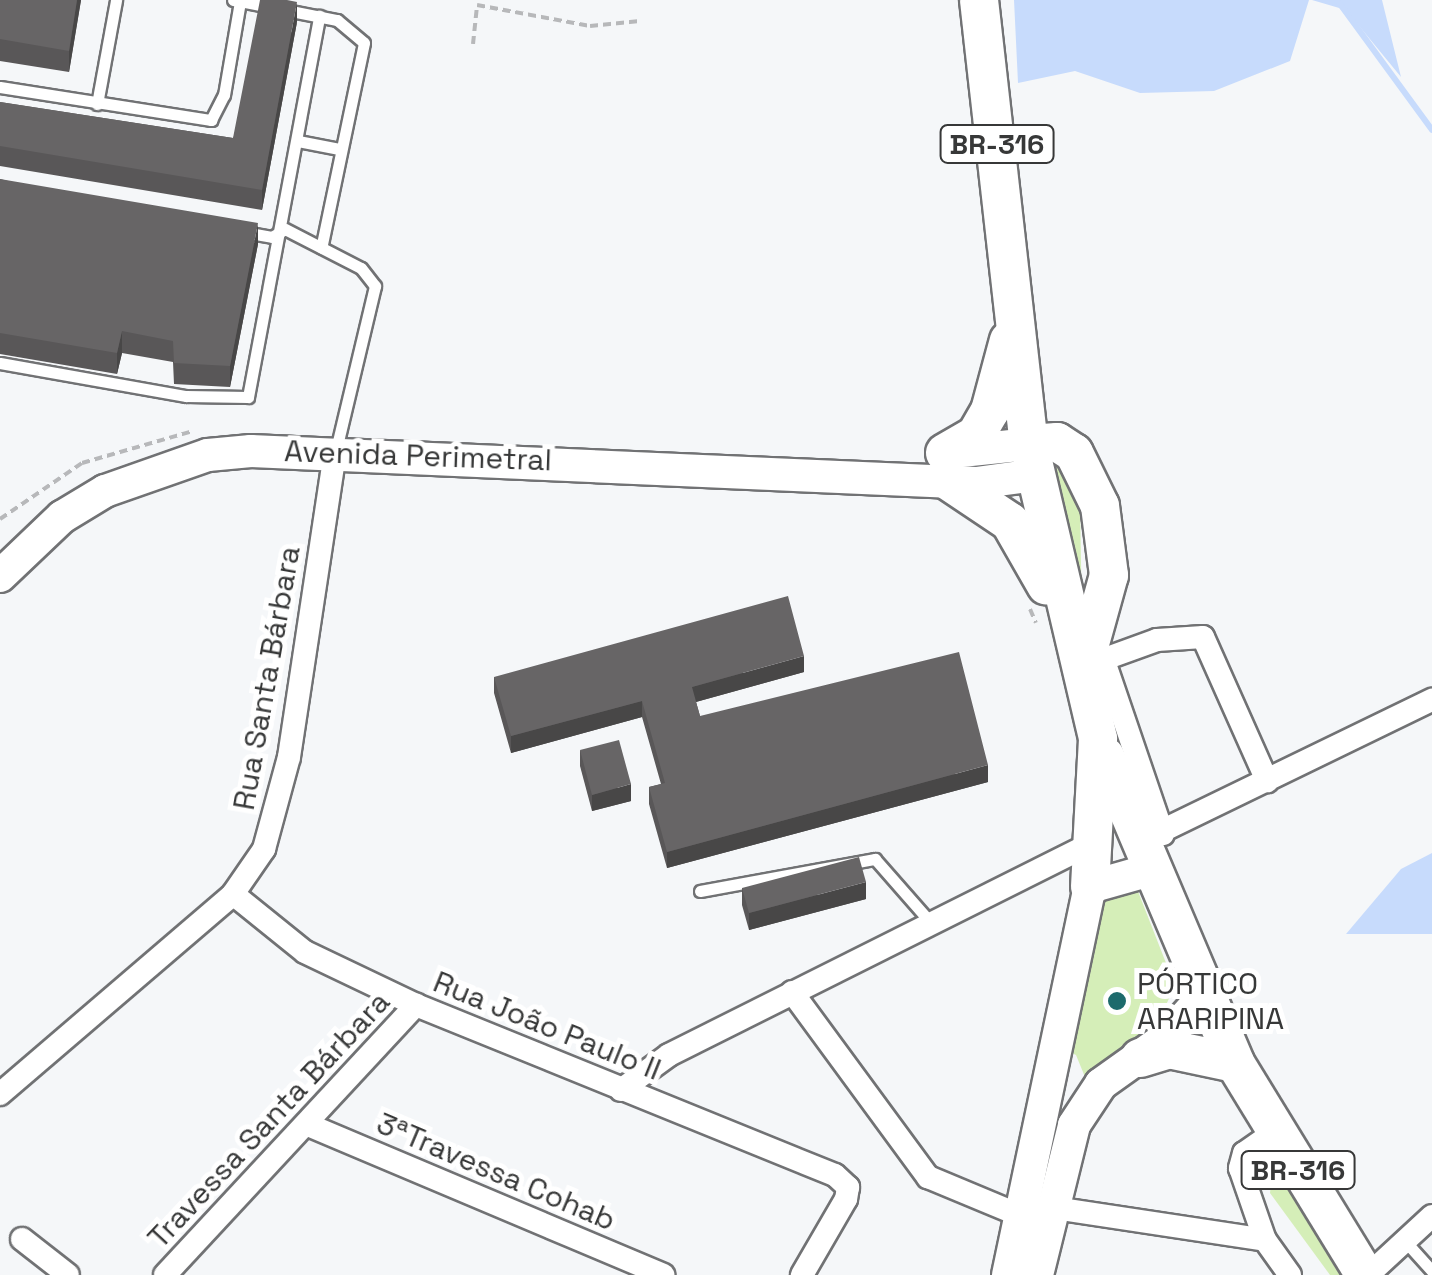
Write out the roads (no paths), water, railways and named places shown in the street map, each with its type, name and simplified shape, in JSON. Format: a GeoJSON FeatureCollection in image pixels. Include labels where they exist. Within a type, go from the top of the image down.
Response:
{"type":"FeatureCollection","features":[{"type":"Feature","properties":{"kind":"highway","name":"BR-316"},"geometry":{"type":"LineString","coordinates":[[978,0],[1016,288],[1033,459],[1072,622],[1092,661],[1098,739],[1151,849],[1204,996],[1235,1064],[1273,1133],[1366,1275]]}},
{"type":"Feature","properties":{"kind":"highway"},"geometry":{"type":"LineString","coordinates":[[1016,288],[990,411],[976,435],[944,466],[1010,522],[1072,622]]}},
{"type":"Feature","properties":{"kind":"highway"},"geometry":{"type":"LineString","coordinates":[[1033,459],[1057,442],[1074,453],[1100,506],[1109,575],[1092,661]]}},
{"type":"Feature","properties":{"kind":"highway"},"geometry":{"type":"LineString","coordinates":[[1090,887],[1098,739]]}},
{"type":"Feature","properties":{"kind":"highway"},"geometry":{"type":"LineString","coordinates":[[1140,1058],[1170,1049],[1235,1064]]}},
{"type":"Feature","properties":{"kind":"main road","name":"Avenida Perimetral"},"geometry":{"type":"LineString","coordinates":[[0,576],[62,517],[158,470],[251,451],[874,475],[1033,459]]}},
{"type":"Feature","properties":{"kind":"main road"},"geometry":{"type":"LineString","coordinates":[[1037,1275],[1032,1210],[1049,1059],[1090,887],[1151,849]]}},
{"type":"Feature","properties":{"kind":"main road"},"geometry":{"type":"LineString","coordinates":[[1008,1275],[1032,1210],[1091,1098],[1140,1058],[1204,996]]}},
{"type":"Feature","properties":{"kind":"main road"},"geometry":{"type":"LineString","coordinates":[[1049,1059],[1072,1066],[1091,1098]]}},
{"type":"Feature","properties":{"kind":"street","name":"Rua Santa Bárbara"},"geometry":{"type":"LineString","coordinates":[[0,1094],[233,894],[264,849],[289,757],[335,454]]}},
{"type":"Feature","properties":{"kind":"street"},"geometry":{"type":"LineString","coordinates":[[1267,782],[1203,636],[1092,661],[1151,849],[1267,782],[1432,700]]}},
{"type":"Feature","properties":{"kind":"street"},"geometry":{"type":"LineString","coordinates":[[621,1090],[792,992],[1094,842]]}},
{"type":"Feature","properties":{"kind":"street","name":"Rua João Paulo II"},"geometry":{"type":"LineString","coordinates":[[233,894],[305,952],[416,1006],[835,1175],[848,1192],[802,1275]]}},
{"type":"Feature","properties":{"kind":"street"},"geometry":{"type":"LineString","coordinates":[[792,992],[928,1177],[1032,1210],[1266,1240]]}},
{"type":"Feature","properties":{"kind":"street","name":"Travessa Santa Bárbara"},"geometry":{"type":"LineString","coordinates":[[165,1275],[416,1006]]}},
{"type":"Feature","properties":{"kind":"street","name":"3ªTravessa Cohab"},"geometry":{"type":"LineString","coordinates":[[306,1124],[663,1275]]}},
{"type":"Feature","properties":{"kind":"street"},"geometry":{"type":"LineString","coordinates":[[1273,1133],[1244,1153],[1240,1168],[1266,1240],[1290,1275]]}},
{"type":"Feature","properties":{"kind":"street"},"geometry":{"type":"LineString","coordinates":[[1366,1275],[1432,1216]]}},
{"type":"Feature","properties":{"kind":"street"},"geometry":{"type":"LineString","coordinates":[[22,1240],[68,1275]]}},
{"type":"Feature","properties":{"kind":"lane"},"geometry":{"type":"LineString","coordinates":[[97,104],[116,0]]}},
{"type":"Feature","properties":{"kind":"lane"},"geometry":{"type":"LineString","coordinates":[[0,87],[211,120],[236,1],[318,16],[355,29],[364,43],[321,248]]}},
{"type":"Feature","properties":{"kind":"lane"},"geometry":{"type":"LineString","coordinates":[[0,362],[186,396],[248,397],[285,229],[318,16]]}},
{"type":"Feature","properties":{"kind":"lane"},"geometry":{"type":"LineString","coordinates":[[298,141],[339,149]]}},
{"type":"Feature","properties":{"kind":"lane"},"geometry":{"type":"LineString","coordinates":[[217,227],[272,237],[285,229]]}},
{"type":"Feature","properties":{"kind":"lane"},"geometry":{"type":"LineString","coordinates":[[285,229],[321,248],[375,286],[335,454]]}},
{"type":"Feature","properties":{"kind":"lane"},"geometry":{"type":"LineString","coordinates":[[700,892],[875,858],[931,923]]}},
{"type":"Feature","properties":{"kind":"lane"},"geometry":{"type":"LineString","coordinates":[[1404,1241],[1432,1272]]}},
{"type":"Feature","properties":{"kind":"water"},"geometry":{"type":"Polygon","coordinates":[[[1014,0],[1309,0],[1290,61],[1214,91],[1140,93],[1075,71],[1018,83],[1014,0]]]}},
{"type":"Feature","properties":{"kind":"water"},"geometry":{"type":"Polygon","coordinates":[[[1312,0],[1382,0],[1401,77],[1346,10],[1312,0]]]}},
{"type":"Feature","properties":{"kind":"water"},"geometry":{"type":"Polygon","coordinates":[[[1432,853],[1432,934],[1346,934],[1401,869],[1432,853]]]}},
{"type":"Feature","properties":{"kind":"waterway"},"geometry":{"type":"LineString","coordinates":[[1337,0],[1432,130]]}},
{"type":"Feature","properties":{"kind":"place","name":"PÓRTICO ARARIPINA"},"geometry":{"type":"Point","coordinates":[1117,1001]}}]}
